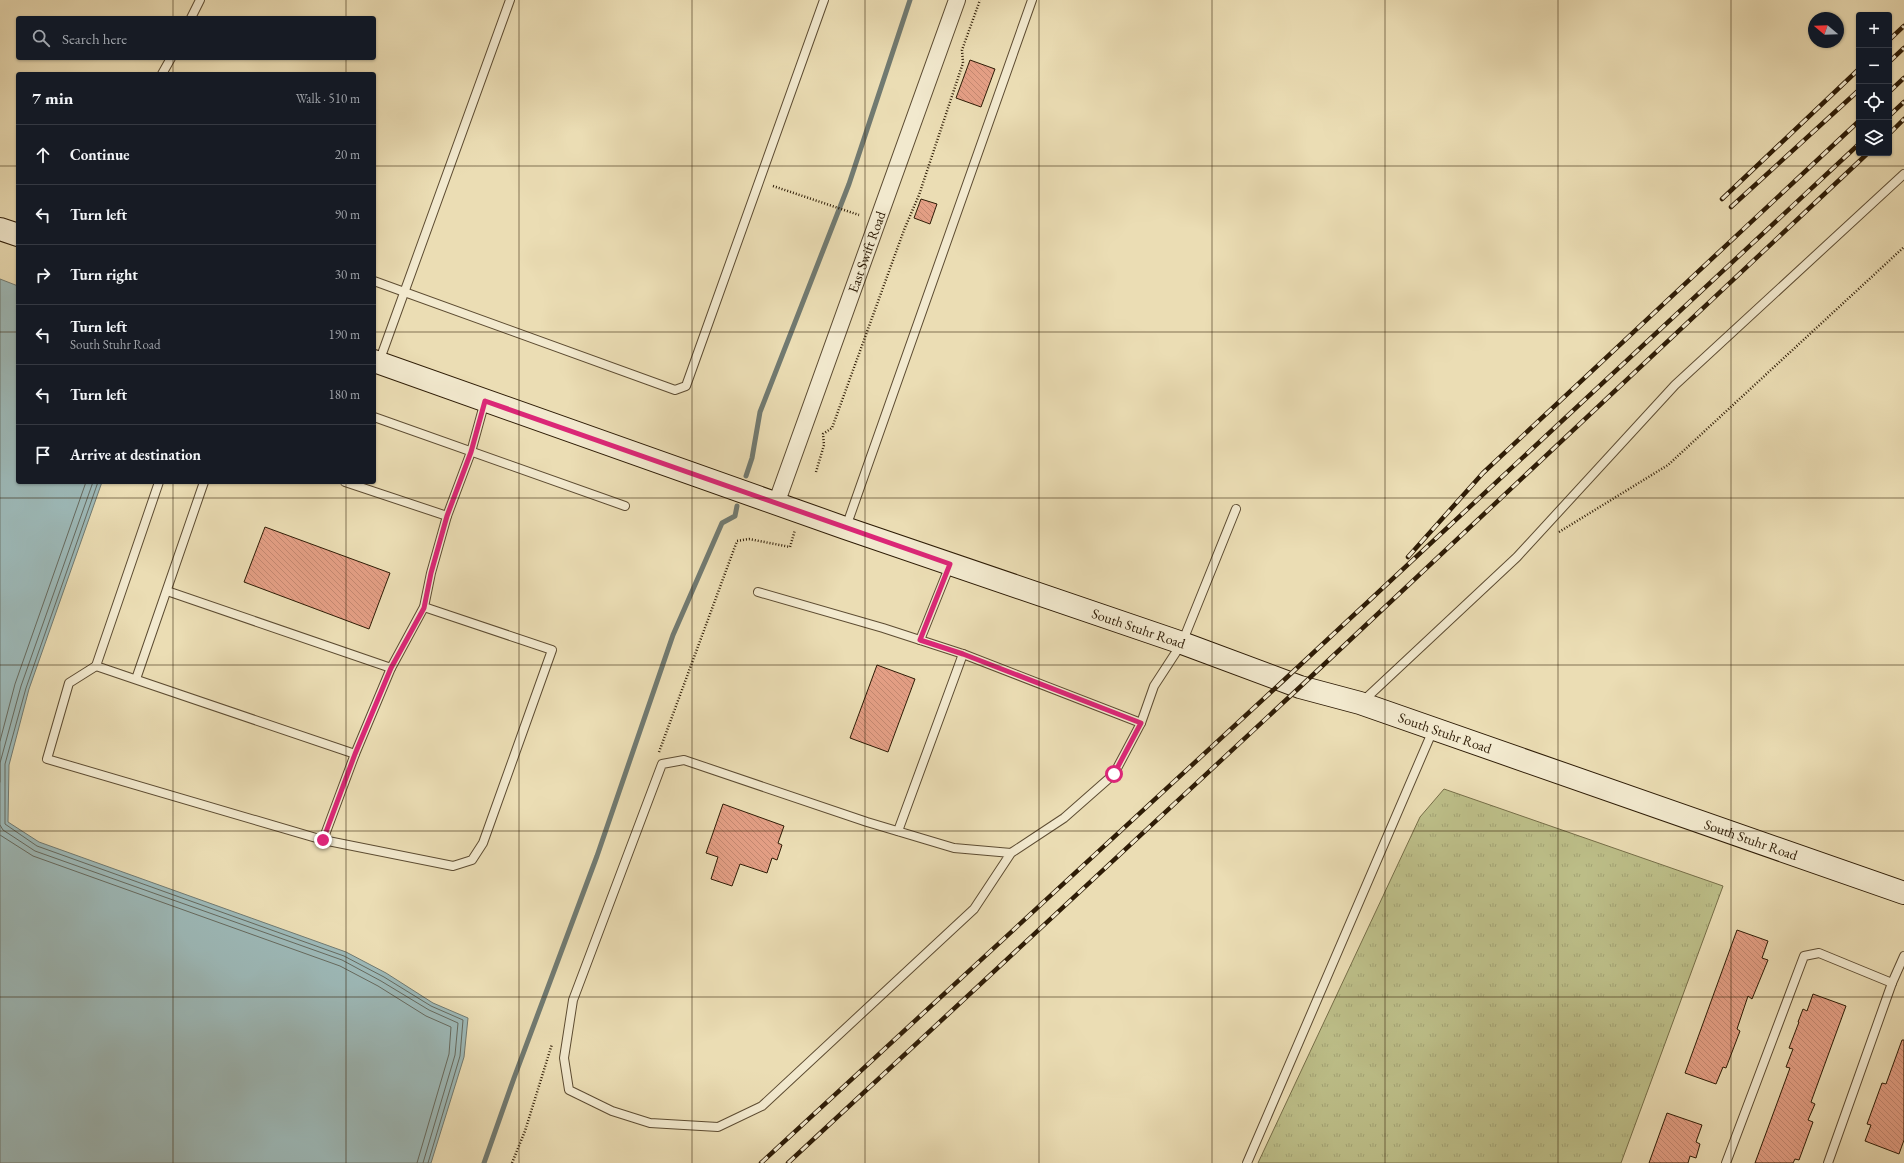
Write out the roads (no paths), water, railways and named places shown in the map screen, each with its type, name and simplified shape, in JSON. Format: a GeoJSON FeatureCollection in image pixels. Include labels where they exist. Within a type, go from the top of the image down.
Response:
{"type":"FeatureCollection","features":[{"type":"Feature","properties":{"kind":"main road"},"geometry":{"type":"LineString","coordinates":[[0,229],[16,234]]}},
{"type":"Feature","properties":{"kind":"main road","name":"South Stuhr Road"},"geometry":{"type":"LineString","coordinates":[[376,362],[776,504],[1182,643],[1300,687],[1360,703],[1904,893]]}},
{"type":"Feature","properties":{"kind":"street","name":"East Swift Road"},"geometry":{"type":"LineString","coordinates":[[776,504],[957,0]]}},
{"type":"Feature","properties":{"kind":"lane"},"geometry":{"type":"LineString","coordinates":[[193,16],[200,0]]}},
{"type":"Feature","properties":{"kind":"lane"},"geometry":{"type":"LineString","coordinates":[[376,362],[404,292],[510,0]]}},
{"type":"Feature","properties":{"kind":"lane"},"geometry":{"type":"LineString","coordinates":[[376,282],[675,390],[686,386],[824,0]]}},
{"type":"Feature","properties":{"kind":"lane"},"geometry":{"type":"LineString","coordinates":[[846,528],[1032,0]]}},
{"type":"Feature","properties":{"kind":"lane"},"geometry":{"type":"LineString","coordinates":[[163,72],[170,60]]}},
{"type":"Feature","properties":{"kind":"lane"},"geometry":{"type":"LineString","coordinates":[[1360,703],[1517,557],[1675,385],[1904,174]]}},
{"type":"Feature","properties":{"kind":"lane"},"geometry":{"type":"LineString","coordinates":[[323,840],[355,754],[391,668],[424,608],[431,573],[447,516],[471,452],[485,401]]}},
{"type":"Feature","properties":{"kind":"lane"},"geometry":{"type":"LineString","coordinates":[[376,418],[625,506]]}},
{"type":"Feature","properties":{"kind":"lane"},"geometry":{"type":"LineString","coordinates":[[158,484],[96,666],[69,683],[47,759],[323,840],[452,866],[472,860],[483,843],[552,650],[424,608]]}},
{"type":"Feature","properties":{"kind":"lane"},"geometry":{"type":"LineString","coordinates":[[136,679],[203,484]]}},
{"type":"Feature","properties":{"kind":"lane"},"geometry":{"type":"LineString","coordinates":[[351,484],[447,516]]}},
{"type":"Feature","properties":{"kind":"lane"},"geometry":{"type":"LineString","coordinates":[[1011,853],[954,848],[684,760],[662,764],[573,1000],[564,1058],[569,1090],[612,1111],[650,1123],[718,1127],[762,1106],[974,909],[1011,853],[1064,818],[1114,774],[1141,723],[1154,686],[1182,643],[1236,509]]}},
{"type":"Feature","properties":{"kind":"lane"},"geometry":{"type":"LineString","coordinates":[[920,640],[950,564]]}},
{"type":"Feature","properties":{"kind":"lane"},"geometry":{"type":"LineString","coordinates":[[167,591],[391,668]]}},
{"type":"Feature","properties":{"kind":"lane"},"geometry":{"type":"LineString","coordinates":[[758,592],[963,654],[1141,723]]}},
{"type":"Feature","properties":{"kind":"lane"},"geometry":{"type":"LineString","coordinates":[[898,831],[963,654]]}},
{"type":"Feature","properties":{"kind":"lane"},"geometry":{"type":"LineString","coordinates":[[96,666],[355,754]]}},
{"type":"Feature","properties":{"kind":"lane"},"geometry":{"type":"LineString","coordinates":[[1247,1163],[1434,729]]}},
{"type":"Feature","properties":{"kind":"lane"},"geometry":{"type":"LineString","coordinates":[[1726,1163],[1804,956],[1819,953],[1892,983]]}},
{"type":"Feature","properties":{"kind":"lane"},"geometry":{"type":"LineString","coordinates":[[1828,1163],[1892,983],[1904,956]]}},
{"type":"Feature","properties":{"kind":"water"},"geometry":{"type":"Polygon","coordinates":[[[0,279],[16,285],[16,484],[101,484],[29,689],[9,765],[8,822],[39,842],[346,952],[386,973],[433,1003],[468,1018],[464,1057],[431,1163],[0,1163],[0,279]]]}},
{"type":"Feature","properties":{"kind":"waterway"},"geometry":{"type":"LineString","coordinates":[[746,476],[752,458],[760,412],[849,184],[910,0]]}},
{"type":"Feature","properties":{"kind":"waterway"},"geometry":{"type":"LineString","coordinates":[[484,1163],[514,1078],[597,856],[673,635],[722,523],[735,516],[737,506]]}},
{"type":"Feature","properties":{"kind":"railway"},"geometry":{"type":"LineString","coordinates":[[1892,37],[1904,26]]}},
{"type":"Feature","properties":{"kind":"railway"},"geometry":{"type":"LineString","coordinates":[[1892,59],[1904,48]]}},
{"type":"Feature","properties":{"kind":"railway"},"geometry":{"type":"LineString","coordinates":[[1722,199],[1856,72]]}},
{"type":"Feature","properties":{"kind":"railway"},"geometry":{"type":"LineString","coordinates":[[1892,89],[1904,78]]}},
{"type":"Feature","properties":{"kind":"railway"},"geometry":{"type":"LineString","coordinates":[[1731,207],[1856,93]]}},
{"type":"Feature","properties":{"kind":"railway"},"geometry":{"type":"LineString","coordinates":[[1892,113],[1904,102]]}},
{"type":"Feature","properties":{"kind":"railway"},"geometry":{"type":"LineString","coordinates":[[1892,131],[1904,119]]}},
{"type":"Feature","properties":{"kind":"railway"},"geometry":{"type":"LineString","coordinates":[[1408,557],[1483,473],[1856,124]]}},
{"type":"Feature","properties":{"kind":"railway"},"geometry":{"type":"LineString","coordinates":[[761,1163],[1283,681],[1856,147]]}},
{"type":"Feature","properties":{"kind":"railway"},"geometry":{"type":"LineString","coordinates":[[788,1163],[1300,687],[1865,156]]}}]}
